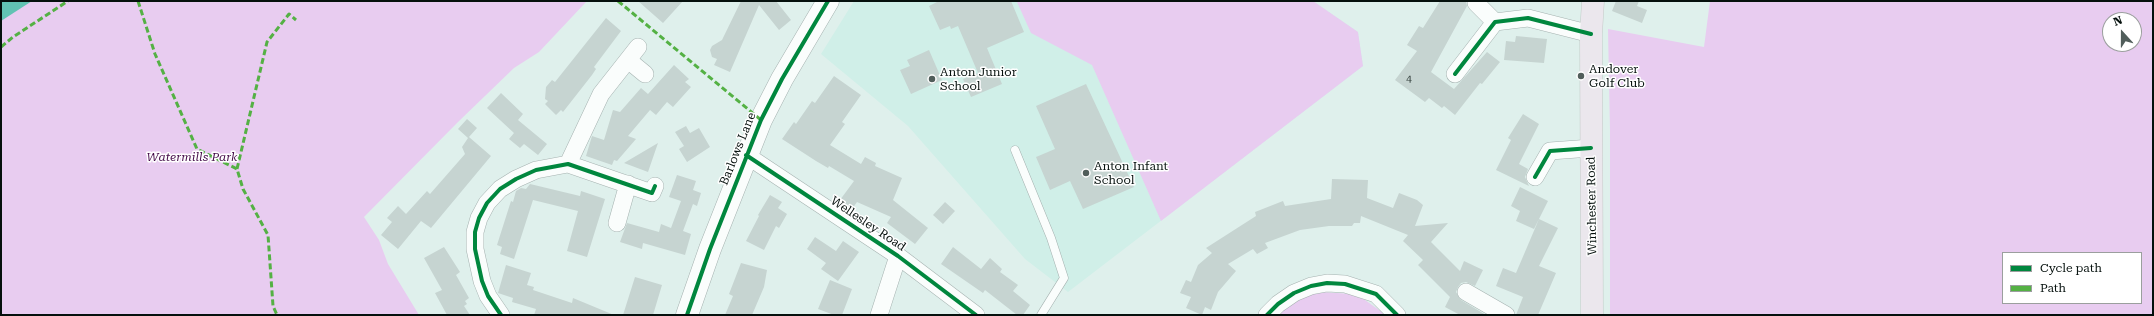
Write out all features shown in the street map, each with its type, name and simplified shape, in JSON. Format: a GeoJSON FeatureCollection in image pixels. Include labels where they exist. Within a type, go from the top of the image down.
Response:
{"type":"FeatureCollection","features":[{"type":"Feature","properties":{"kind":"main road","name":"Winchester Road"},"geometry":{"type":"LineString","coordinates":[[1592,315],[1591,34],[1593,1]]}},
{"type":"Feature","properties":{"kind":"street","name":"Barlows Lane"},"geometry":{"type":"LineString","coordinates":[[688,315],[710,249],[761,120],[782,79],[828,1]]}},
{"type":"Feature","properties":{"kind":"street"},"geometry":{"type":"LineString","coordinates":[[1476,3],[1495,22]]}},
{"type":"Feature","properties":{"kind":"street"},"geometry":{"type":"LineString","coordinates":[[1455,74],[1495,22],[1528,18],[1591,34]]}},
{"type":"Feature","properties":{"kind":"street"},"geometry":{"type":"LineString","coordinates":[[568,164],[601,94],[638,47]]}},
{"type":"Feature","properties":{"kind":"street"},"geometry":{"type":"LineString","coordinates":[[628,60],[645,74]]}},
{"type":"Feature","properties":{"kind":"street"},"geometry":{"type":"LineString","coordinates":[[1535,177],[1550,151],[1591,148]]}},
{"type":"Feature","properties":{"kind":"street","name":"Wellesley Road"},"geometry":{"type":"LineString","coordinates":[[746,155],[898,256],[976,315]]}},
{"type":"Feature","properties":{"kind":"street"},"geometry":{"type":"LineString","coordinates":[[501,315],[488,296],[476,263],[475,238],[479,218],[487,203],[500,189],[516,179],[536,170],[568,164],[652,193],[655,186]]}},
{"type":"Feature","properties":{"kind":"street"},"geometry":{"type":"LineString","coordinates":[[617,223],[628,184]]}},
{"type":"Feature","properties":{"kind":"street"},"geometry":{"type":"LineString","coordinates":[[878,315],[898,256]]}},
{"type":"Feature","properties":{"kind":"street"},"geometry":{"type":"LineString","coordinates":[[1267,315],[1278,304],[1294,293],[1311,286],[1327,283],[1345,284],[1376,294],[1397,315]]}},
{"type":"Feature","properties":{"kind":"street"},"geometry":{"type":"LineString","coordinates":[[1466,292],[1506,315]]}},
{"type":"Feature","properties":{"kind":"lane"},"geometry":{"type":"LineString","coordinates":[[1015,150],[1051,238],[1064,278],[1041,315]]}},
{"type":"Feature","properties":{"kind":"shaded area"},"geometry":{"type":"Polygon","coordinates":[[[1,1],[32,1],[1,21],[1,1]]]}},
{"type":"Feature","properties":{"kind":"shaded area","name":"Anton Infant School"},"geometry":{"type":"Polygon","coordinates":[[[854,1],[1313,1],[1358,32],[1363,66],[1068,292],[1025,259],[908,126],[821,54],[854,1]]]}},
{"type":"Feature","properties":{"kind":"green space","name":"Watermills Park"},"geometry":{"type":"Polygon","coordinates":[[[1,1],[587,1],[539,52],[514,68],[364,217],[379,240],[388,264],[419,315],[1,315],[1,1]]]}},
{"type":"Feature","properties":{"kind":"green space"},"geometry":{"type":"Polygon","coordinates":[[[1313,1],[1358,32],[1363,66],[1161,221],[1092,65],[1031,33],[1017,2],[1313,1]]]}},
{"type":"Feature","properties":{"kind":"green space","name":"Andover Golf Club"},"geometry":{"type":"Polygon","coordinates":[[[1710,1],[2153,1],[2153,315],[1610,315],[1610,130],[1608,29],[1704,47],[1710,1]]]}},
{"type":"Feature","properties":{"kind":"green space"},"geometry":{"type":"Polygon","coordinates":[[[1321,292],[1352,294],[1365,300],[1386,315],[1278,315],[1301,297],[1321,292]]]}},
{"type":"Feature","properties":{"kind":"building"},"geometry":{"type":"Polygon","coordinates":[[[638,1],[683,1],[663,23],[638,1]]]}},
{"type":"Feature","properties":{"kind":"building"},"geometry":{"type":"Polygon","coordinates":[[[741,1],[776,1],[791,20],[779,30],[759,5],[730,72],[714,65],[717,59],[712,57],[710,50],[712,46],[722,40],[741,1]]]}},
{"type":"Feature","properties":{"kind":"building"},"geometry":{"type":"Polygon","coordinates":[[[939,1],[1011,1],[1024,32],[987,48],[1002,84],[971,97],[963,79],[978,73],[958,26],[951,29],[950,26],[940,30],[929,6],[939,1]]]}},
{"type":"Feature","properties":{"kind":"building"},"geometry":{"type":"Polygon","coordinates":[[[1440,1],[1466,1],[1467,6],[1431,72],[1454,89],[1487,52],[1500,62],[1482,84],[1480,83],[1455,115],[1444,106],[1442,108],[1429,98],[1425,102],[1395,80],[1417,51],[1407,45],[1419,26],[1423,28],[1440,1]]]}},
{"type":"Feature","properties":{"kind":"building"},"geometry":{"type":"Polygon","coordinates":[[[1616,1],[1639,1],[1637,6],[1647,10],[1642,23],[1612,11],[1616,1]]]}},
{"type":"Feature","properties":{"kind":"building"},"geometry":{"type":"Polygon","coordinates":[[[606,18],[621,31],[594,67],[596,69],[592,75],[563,112],[561,110],[556,115],[545,104],[548,101],[545,99],[546,87],[552,80],[555,82],[606,18]]]}},
{"type":"Feature","properties":{"kind":"building"},"geometry":{"type":"Polygon","coordinates":[[[1516,36],[1547,39],[1544,63],[1504,60],[1506,41],[1515,42],[1516,36]]]}},
{"type":"Feature","properties":{"kind":"building"},"geometry":{"type":"Polygon","coordinates":[[[929,50],[942,80],[911,94],[900,70],[910,66],[907,60],[929,50]]]}},
{"type":"Feature","properties":{"kind":"building"},"geometry":{"type":"Polygon","coordinates":[[[674,65],[689,79],[685,82],[691,87],[673,107],[667,102],[656,115],[650,110],[628,136],[636,139],[617,161],[614,160],[612,165],[586,156],[592,136],[604,140],[613,110],[620,112],[641,88],[648,94],[674,65]]]}},
{"type":"Feature","properties":{"kind":"building"},"geometry":{"type":"Polygon","coordinates":[[[834,76],[861,95],[842,122],[845,124],[830,145],[861,164],[865,157],[876,163],[875,166],[902,178],[893,200],[928,228],[915,244],[887,223],[891,217],[857,202],[852,209],[840,200],[854,181],[829,166],[828,168],[816,161],[782,139],[794,122],[796,124],[812,101],[815,103],[834,76]]]}},
{"type":"Feature","properties":{"kind":"building"},"geometry":{"type":"Polygon","coordinates":[[[1086,84],[1134,187],[1083,209],[1070,181],[1050,190],[1036,157],[1055,149],[1036,106],[1086,84]]]}},
{"type":"Feature","properties":{"kind":"building"},"geometry":{"type":"Polygon","coordinates":[[[501,93],[523,114],[518,120],[547,144],[538,155],[524,144],[520,148],[509,139],[514,133],[487,108],[501,93]]]}},
{"type":"Feature","properties":{"kind":"building"},"geometry":{"type":"Polygon","coordinates":[[[1523,114],[1539,124],[1519,164],[1528,169],[1525,177],[1529,186],[1496,170],[1511,140],[1508,138],[1523,114]]]}},
{"type":"Feature","properties":{"kind":"building"},"geometry":{"type":"Polygon","coordinates":[[[467,119],[477,128],[469,137],[491,156],[431,228],[421,221],[398,249],[381,235],[392,222],[387,218],[398,206],[406,214],[427,191],[430,194],[465,154],[462,147],[468,138],[458,129],[467,119]]]}},
{"type":"Feature","properties":{"kind":"building"},"geometry":{"type":"Polygon","coordinates":[[[686,126],[690,133],[699,128],[710,147],[687,162],[679,149],[684,146],[675,132],[686,126]]]}},
{"type":"Feature","properties":{"kind":"building"},"geometry":{"type":"Polygon","coordinates":[[[658,143],[648,172],[624,163],[658,143]]]}},
{"type":"Feature","properties":{"kind":"building"},"geometry":{"type":"Polygon","coordinates":[[[677,175],[696,181],[693,190],[701,193],[697,206],[693,204],[683,231],[691,234],[685,255],[643,243],[642,249],[620,242],[627,223],[659,232],[661,224],[671,228],[681,201],[669,197],[677,175]]]}},
{"type":"Feature","properties":{"kind":"building"},"geometry":{"type":"Polygon","coordinates":[[[1332,179],[1368,180],[1367,198],[1393,208],[1399,193],[1417,200],[1423,205],[1415,226],[1448,223],[1431,242],[1460,271],[1464,261],[1483,270],[1475,286],[1466,282],[1461,283],[1456,292],[1461,300],[1486,315],[1460,315],[1445,307],[1450,297],[1418,265],[1423,260],[1403,241],[1408,235],[1361,216],[1360,223],[1354,223],[1352,226],[1329,226],[1300,230],[1265,243],[1268,248],[1257,254],[1253,249],[1228,264],[1236,271],[1218,292],[1211,310],[1205,307],[1202,315],[1186,308],[1191,297],[1180,293],[1186,280],[1191,282],[1198,265],[1212,253],[1206,248],[1256,216],[1255,212],[1283,201],[1285,206],[1331,199],[1332,179]]]}},
{"type":"Feature","properties":{"kind":"building"},"geometry":{"type":"Polygon","coordinates":[[[530,184],[580,196],[581,191],[605,199],[587,257],[567,251],[578,211],[533,200],[514,259],[500,254],[502,247],[497,245],[511,201],[513,202],[516,191],[521,188],[526,189],[530,184]]]}},
{"type":"Feature","properties":{"kind":"building"},"geometry":{"type":"Polygon","coordinates":[[[1520,187],[1548,201],[1534,229],[1516,221],[1520,211],[1511,206],[1520,187]]]}},
{"type":"Feature","properties":{"kind":"building"},"geometry":{"type":"Polygon","coordinates":[[[770,195],[782,202],[778,208],[787,214],[779,228],[776,226],[764,250],[746,241],[759,216],[758,215],[770,195]]]}},
{"type":"Feature","properties":{"kind":"building"},"geometry":{"type":"Polygon","coordinates":[[[945,202],[955,211],[943,224],[933,215],[945,202]]]}},
{"type":"Feature","properties":{"kind":"building"},"geometry":{"type":"Polygon","coordinates":[[[1539,219],[1558,228],[1539,266],[1556,273],[1538,315],[1516,315],[1523,297],[1496,286],[1503,268],[1516,273],[1539,219]]]}},
{"type":"Feature","properties":{"kind":"building"},"geometry":{"type":"Polygon","coordinates":[[[815,237],[836,251],[843,241],[859,252],[838,281],[821,269],[826,263],[807,249],[815,237]]]}},
{"type":"Feature","properties":{"kind":"building"},"geometry":{"type":"Polygon","coordinates":[[[444,247],[460,272],[456,275],[469,298],[465,301],[467,304],[464,306],[470,315],[447,315],[435,293],[442,290],[424,258],[444,247]]]}},
{"type":"Feature","properties":{"kind":"building"},"geometry":{"type":"Polygon","coordinates":[[[953,247],[981,269],[990,258],[1002,269],[1000,272],[1018,285],[1013,291],[1030,305],[1023,315],[1017,315],[985,290],[983,293],[941,264],[953,247]]]}},
{"type":"Feature","properties":{"kind":"building"},"geometry":{"type":"Polygon","coordinates":[[[741,263],[767,270],[764,287],[752,315],[725,315],[733,296],[729,294],[741,263]]]}},
{"type":"Feature","properties":{"kind":"building"},"geometry":{"type":"Polygon","coordinates":[[[506,265],[531,273],[527,285],[534,287],[533,290],[572,303],[573,298],[614,315],[534,315],[536,309],[512,302],[513,298],[498,293],[506,265]]]}},
{"type":"Feature","properties":{"kind":"building"},"geometry":{"type":"Polygon","coordinates":[[[635,277],[662,285],[653,315],[623,315],[635,277]]]}},
{"type":"Feature","properties":{"kind":"building"},"geometry":{"type":"Polygon","coordinates":[[[830,280],[852,289],[842,315],[834,315],[818,309],[830,280]]]}},
{"type":"Feature","properties":{"kind":"marked path"},"geometry":{"type":"LineString","coordinates":[[1,47],[13,37],[68,1]]}},
{"type":"Feature","properties":{"kind":"marked path"},"geometry":{"type":"LineString","coordinates":[[138,1],[155,54],[197,149],[237,169],[243,189],[268,235],[273,306],[277,315]]}},
{"type":"Feature","properties":{"kind":"marked path"},"geometry":{"type":"LineString","coordinates":[[618,1],[761,120]]}},
{"type":"Feature","properties":{"kind":"marked path"},"geometry":{"type":"LineString","coordinates":[[237,169],[267,42],[289,14],[296,20]]}},
{"type":"Feature","properties":{"kind":"cycle path"},"geometry":{"type":"LineString","coordinates":[[687,315],[710,249],[761,120],[782,79],[828,1]]}},
{"type":"Feature","properties":{"kind":"cycle path"},"geometry":{"type":"LineString","coordinates":[[1455,74],[1495,22],[1528,18],[1591,34]]}},
{"type":"Feature","properties":{"kind":"cycle path"},"geometry":{"type":"LineString","coordinates":[[1535,177],[1550,151],[1591,148]]}},
{"type":"Feature","properties":{"kind":"cycle path"},"geometry":{"type":"LineString","coordinates":[[746,155],[898,256],[976,315]]}},
{"type":"Feature","properties":{"kind":"cycle path"},"geometry":{"type":"LineString","coordinates":[[501,315],[488,296],[482,281],[475,249],[475,232],[479,218],[487,203],[500,189],[516,179],[536,170],[568,164],[652,193],[655,186]]}},
{"type":"Feature","properties":{"kind":"cycle path"},"geometry":{"type":"LineString","coordinates":[[1267,315],[1278,304],[1294,293],[1311,286],[1327,283],[1345,284],[1376,294],[1397,315]]}},
{"type":"Feature","properties":{"kind":"place","name":"Andover Golf Club"},"geometry":{"type":"Point","coordinates":[1581,76]}},
{"type":"Feature","properties":{"kind":"place","name":"Anton Junior School"},"geometry":{"type":"Point","coordinates":[932,79]}},
{"type":"Feature","properties":{"kind":"place","name":"Anton Infant School"},"geometry":{"type":"Point","coordinates":[1086,173]}}]}
